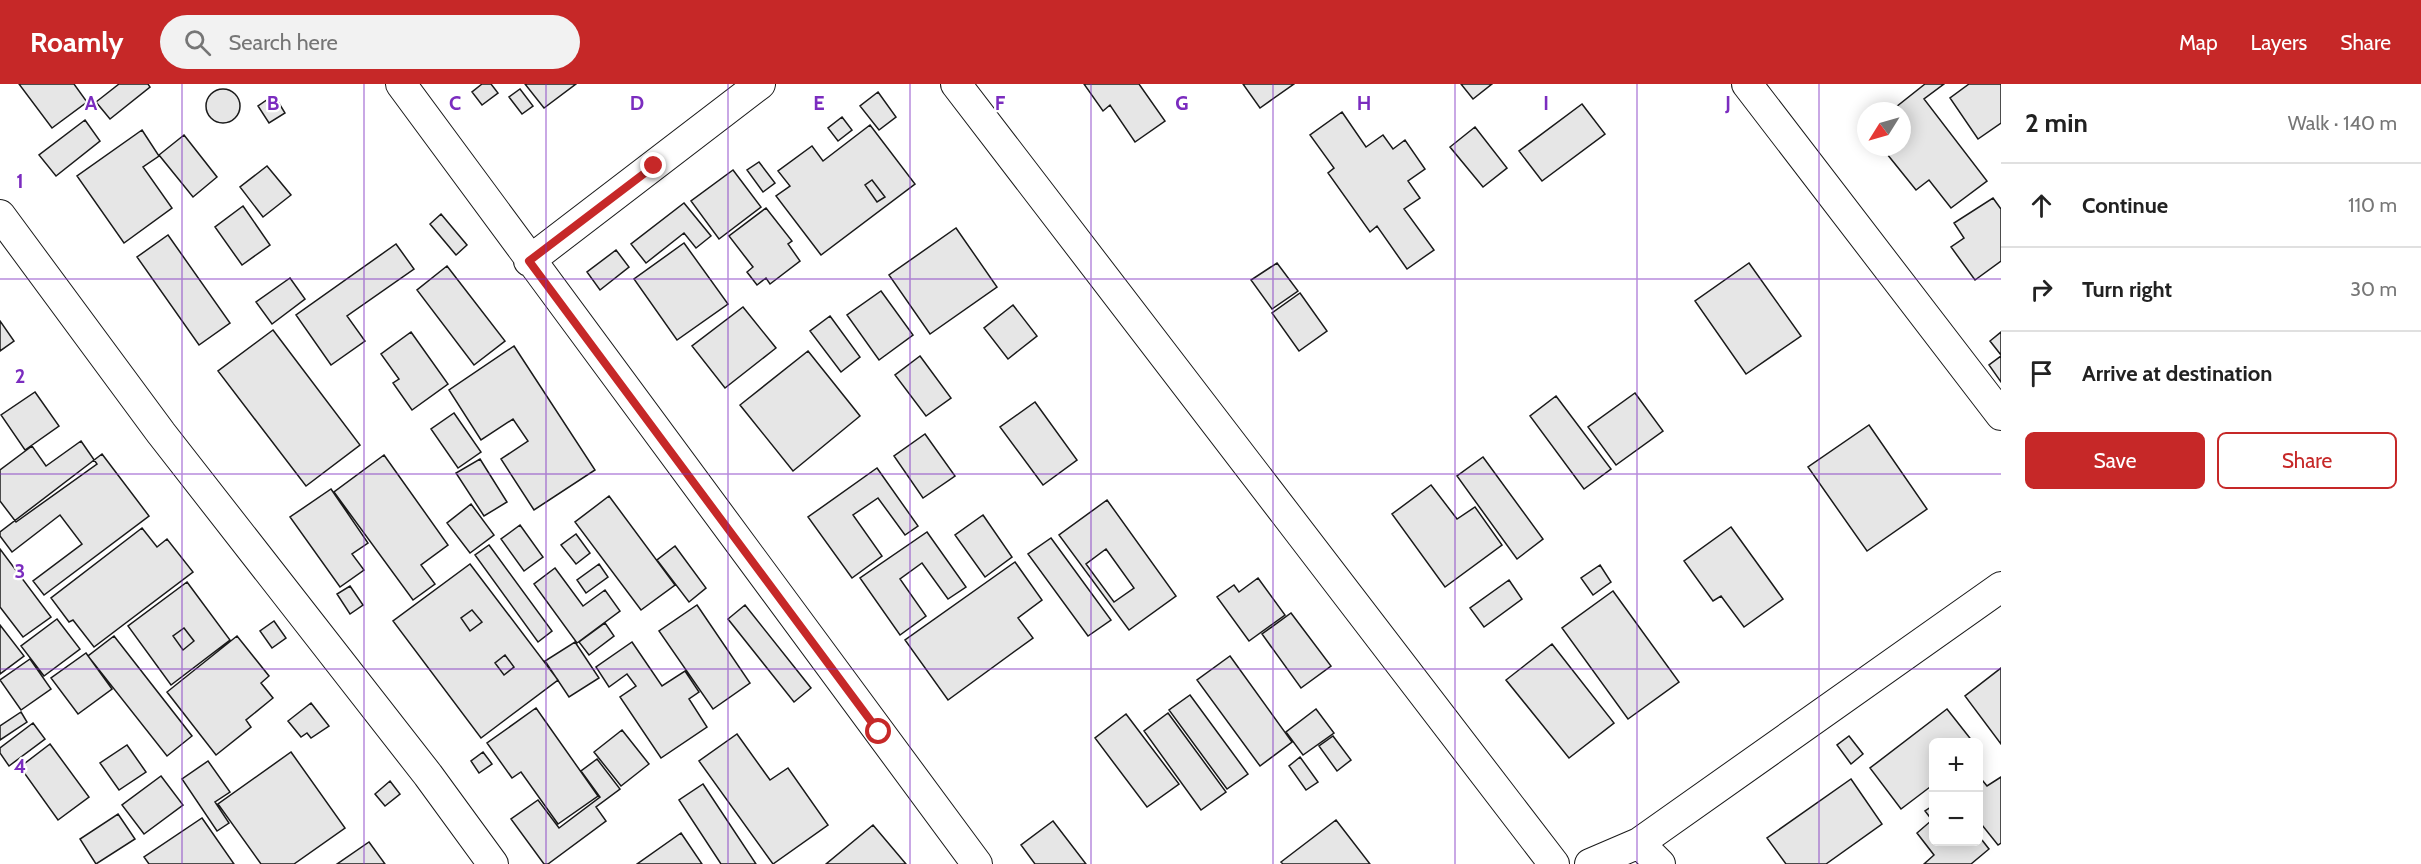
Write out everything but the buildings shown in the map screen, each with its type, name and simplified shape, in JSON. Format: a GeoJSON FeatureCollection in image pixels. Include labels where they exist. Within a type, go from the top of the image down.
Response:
{"type":"FeatureCollection","features":[{"type":"Feature","properties":{"kind":"street"},"geometry":{"type":"LineString","coordinates":[[401,84],[529,261],[977,864]]}},
{"type":"Feature","properties":{"kind":"street"},"geometry":{"type":"LineString","coordinates":[[529,261],[760,84]]}},
{"type":"Feature","properties":{"kind":"street"},"geometry":{"type":"LineString","coordinates":[[956,84],[1554,864]]}},
{"type":"Feature","properties":{"kind":"street"},"geometry":{"type":"LineString","coordinates":[[1747,84],[2001,414]]}},
{"type":"Feature","properties":{"kind":"street"},"geometry":{"type":"LineString","coordinates":[[0,215],[161,433],[428,775],[493,864]]}},
{"type":"Feature","properties":{"kind":"street"},"geometry":{"type":"LineString","coordinates":[[1590,864],[1650,854],[2001,587]]}},
{"type":"Feature","properties":{"kind":"route"},"geometry":{"type":"LineString","coordinates":[[654,166],[529,261],[879,732]]}}]}
